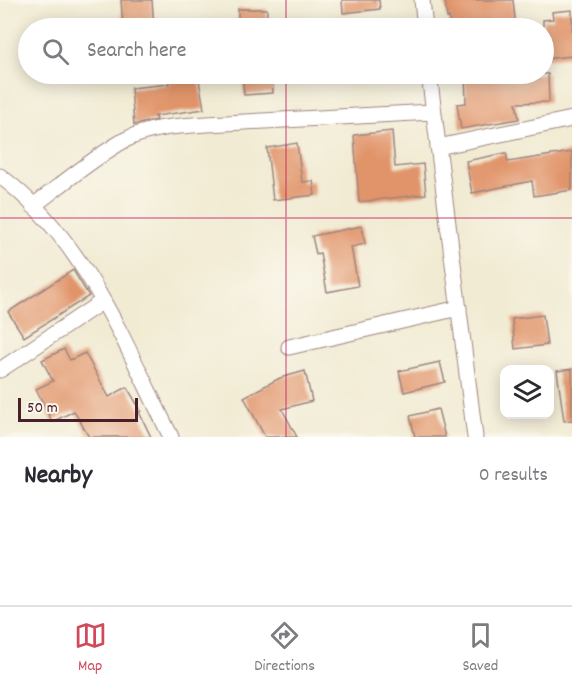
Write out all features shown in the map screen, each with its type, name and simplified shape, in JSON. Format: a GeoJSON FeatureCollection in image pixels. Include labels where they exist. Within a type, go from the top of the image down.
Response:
{"type":"FeatureCollection","features":[{"type":"Feature","properties":{"kind":"street"},"geometry":{"type":"LineString","coordinates":[[422,0],[424,18]]}},
{"type":"Feature","properties":{"kind":"street"},"geometry":{"type":"LineString","coordinates":[[430,84],[475,437]]}},
{"type":"Feature","properties":{"kind":"street"},"geometry":{"type":"LineString","coordinates":[[33,206],[126,140],[171,127],[433,112]]}},
{"type":"Feature","properties":{"kind":"street"},"geometry":{"type":"LineString","coordinates":[[438,147],[572,119]]}},
{"type":"Feature","properties":{"kind":"street"},"geometry":{"type":"LineString","coordinates":[[0,176],[61,235],[104,301],[171,437]]}},
{"type":"Feature","properties":{"kind":"street"},"geometry":{"type":"LineString","coordinates":[[0,370],[104,301]]}},
{"type":"Feature","properties":{"kind":"street"},"geometry":{"type":"LineString","coordinates":[[289,347],[459,308]]}},
{"type":"Feature","properties":{"kind":"building"},"geometry":{"type":"Polygon","coordinates":[[[121,0],[152,0],[153,18],[122,18],[121,0]]]}},
{"type":"Feature","properties":{"kind":"building"},"geometry":{"type":"Polygon","coordinates":[[[342,0],[379,0],[380,9],[343,13],[342,0]]]}},
{"type":"Feature","properties":{"kind":"building"},"geometry":{"type":"Polygon","coordinates":[[[445,0],[513,0],[515,18],[447,18],[445,0]]]}},
{"type":"Feature","properties":{"kind":"building"},"geometry":{"type":"Polygon","coordinates":[[[238,9],[267,9],[267,18],[238,18],[238,9]]]}},
{"type":"Feature","properties":{"kind":"building"},"geometry":{"type":"Polygon","coordinates":[[[572,10],[572,56],[554,58],[552,12],[572,10]]]}},
{"type":"Feature","properties":{"kind":"building"},"geometry":{"type":"Polygon","coordinates":[[[200,84],[204,109],[155,116],[156,120],[134,125],[131,88],[200,84]]]}},
{"type":"Feature","properties":{"kind":"building"},"geometry":{"type":"Polygon","coordinates":[[[243,84],[273,84],[273,93],[244,95],[243,84]]]}},
{"type":"Feature","properties":{"kind":"building"},"geometry":{"type":"Polygon","coordinates":[[[465,84],[548,84],[549,102],[516,103],[519,119],[461,129],[457,104],[466,103],[465,84]]]}},
{"type":"Feature","properties":{"kind":"building"},"geometry":{"type":"Polygon","coordinates":[[[392,131],[395,167],[423,164],[426,194],[359,202],[354,135],[392,131]]]}},
{"type":"Feature","properties":{"kind":"building"},"geometry":{"type":"Polygon","coordinates":[[[297,143],[302,182],[313,181],[315,195],[273,200],[267,148],[297,143]]]}},
{"type":"Feature","properties":{"kind":"building"},"geometry":{"type":"Polygon","coordinates":[[[572,152],[572,190],[534,196],[532,181],[472,193],[466,161],[506,153],[508,162],[572,152]]]}},
{"type":"Feature","properties":{"kind":"building"},"geometry":{"type":"Polygon","coordinates":[[[362,226],[365,244],[351,247],[358,286],[327,292],[320,253],[316,254],[312,236],[362,226]]]}},
{"type":"Feature","properties":{"kind":"building"},"geometry":{"type":"Polygon","coordinates":[[[73,270],[89,296],[24,337],[8,312],[73,270]]]}},
{"type":"Feature","properties":{"kind":"building"},"geometry":{"type":"Polygon","coordinates":[[[543,315],[547,345],[515,349],[512,319],[543,315]]]}},
{"type":"Feature","properties":{"kind":"building"},"geometry":{"type":"Polygon","coordinates":[[[64,349],[70,360],[85,353],[109,397],[127,387],[141,411],[139,412],[151,437],[89,437],[74,411],[52,422],[36,389],[53,381],[42,360],[64,349]]]}},
{"type":"Feature","properties":{"kind":"building"},"geometry":{"type":"Polygon","coordinates":[[[440,362],[445,382],[404,392],[399,371],[440,362]]]}},
{"type":"Feature","properties":{"kind":"building"},"geometry":{"type":"Polygon","coordinates":[[[572,369],[572,420],[564,421],[557,371],[572,369]]]}},
{"type":"Feature","properties":{"kind":"building"},"geometry":{"type":"Polygon","coordinates":[[[305,371],[312,401],[282,409],[297,437],[265,437],[244,397],[280,378],[305,371]]]}},
{"type":"Feature","properties":{"kind":"building"},"geometry":{"type":"Polygon","coordinates":[[[438,409],[445,437],[415,437],[410,416],[438,409]]]}}]}
